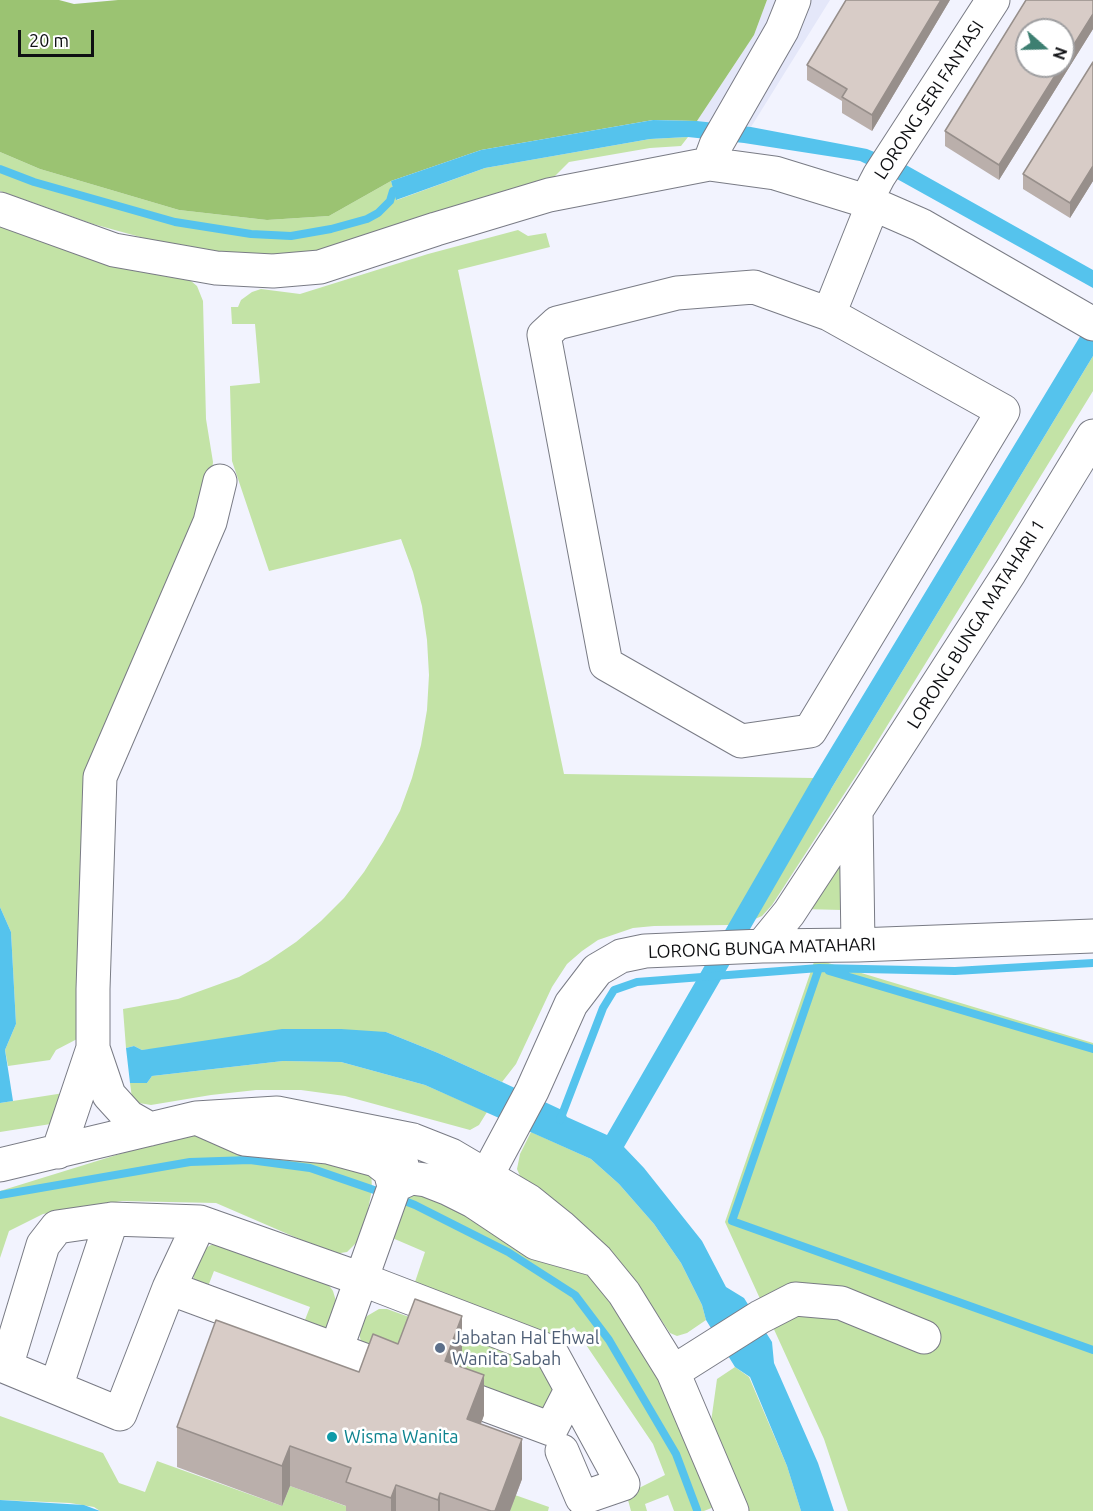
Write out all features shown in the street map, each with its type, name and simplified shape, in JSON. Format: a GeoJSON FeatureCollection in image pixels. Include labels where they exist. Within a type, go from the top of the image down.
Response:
{"type":"FeatureCollection","features":[{"type":"Feature","properties":{"kind":"street"},"geometry":{"type":"LineString","coordinates":[[713,155],[782,30],[794,0]]}},
{"type":"Feature","properties":{"kind":"street","name":"LORONG SERI FANTASI"},"geometry":{"type":"LineString","coordinates":[[829,314],[878,183],[993,0]]}},
{"type":"Feature","properties":{"kind":"street"},"geometry":{"type":"LineString","coordinates":[[0,209],[114,250],[216,268],[273,271],[320,267],[549,195],[713,155],[775,173],[878,183],[921,225],[1090,322]]}},
{"type":"Feature","properties":{"kind":"street"},"geometry":{"type":"LineString","coordinates":[[754,287],[829,314],[1003,411],[810,731],[741,741],[606,664],[544,335],[557,323],[676,293],[754,287]]}},
{"type":"Feature","properties":{"kind":"street","name":"LORONG BUNGA MATAHARI 1"},"geometry":{"type":"LineString","coordinates":[[762,946],[789,913],[856,811],[1010,572],[1093,436]]}},
{"type":"Feature","properties":{"kind":"street"},"geometry":{"type":"LineString","coordinates":[[150,1129],[129,1117],[109,1095],[93,1048],[100,777],[210,522],[220,481]]}},
{"type":"Feature","properties":{"kind":"street"},"geometry":{"type":"LineString","coordinates":[[856,811],[858,945]]}},
{"type":"Feature","properties":{"kind":"street","name":"LORONG BUNGA MATAHARI"},"geometry":{"type":"LineString","coordinates":[[487,1175],[532,1091],[571,1004],[597,970],[621,956],[645,951],[762,946],[858,945],[1093,936]]}},
{"type":"Feature","properties":{"kind":"street"},"geometry":{"type":"LineString","coordinates":[[58,1152],[93,1048]]}},
{"type":"Feature","properties":{"kind":"street"},"geometry":{"type":"LineString","coordinates":[[0,1166],[196,1118],[277,1113],[412,1140],[451,1155],[487,1175],[537,1208],[597,1260],[624,1293],[673,1372],[732,1511]]}},
{"type":"Feature","properties":{"kind":"street"},"geometry":{"type":"LineString","coordinates":[[196,1118],[244,1139],[328,1147],[375,1160],[390,1172],[390,1197]]}},
{"type":"Feature","properties":{"kind":"street"},"geometry":{"type":"LineString","coordinates":[[336,1350],[412,1140]]}},
{"type":"Feature","properties":{"kind":"street"},"geometry":{"type":"LineString","coordinates":[[390,1197],[411,1178],[426,1180],[473,1201],[536,1243],[597,1260]]}},
{"type":"Feature","properties":{"kind":"street"},"geometry":{"type":"LineString","coordinates":[[200,1222],[170,1288],[120,1414],[6,1367],[43,1245],[57,1227],[112,1218],[200,1222],[550,1352],[623,1484],[572,1504],[562,1451]]}},
{"type":"Feature","properties":{"kind":"street"},"geometry":{"type":"LineString","coordinates":[[56,1388],[112,1218]]}},
{"type":"Feature","properties":{"kind":"street"},"geometry":{"type":"LineString","coordinates":[[170,1288],[402,1374]]}},
{"type":"Feature","properties":{"kind":"street"},"geometry":{"type":"LineString","coordinates":[[673,1372],[760,1317],[795,1299],[841,1303],[924,1337]]}},
{"type":"Feature","properties":{"kind":"street"},"geometry":{"type":"LineString","coordinates":[[449,1391],[551,1429],[572,1390]]}},
{"type":"Feature","properties":{"kind":"shaded area"},"geometry":{"type":"Polygon","coordinates":[[[767,0],[830,0],[751,127],[697,121],[754,35],[767,0]]]}},
{"type":"Feature","properties":{"kind":"green space"},"geometry":{"type":"Polygon","coordinates":[[[0,0],[59,0],[74,4],[118,0],[767,0],[754,35],[697,121],[653,120],[481,150],[391,181],[329,216],[267,220],[179,210],[40,169],[0,152],[0,0]]]}},
{"type":"Feature","properties":{"kind":"green space"},"geometry":{"type":"Polygon","coordinates":[[[688,137],[681,146],[650,148],[569,162],[549,182],[315,252],[266,258],[151,240],[93,224],[0,191],[0,152],[40,169],[179,210],[267,220],[329,216],[391,181],[397,200],[485,168],[650,139],[688,137]]]}},
{"type":"Feature","properties":{"kind":"green space"},"geometry":{"type":"Polygon","coordinates":[[[0,224],[185,276],[197,286],[203,301],[206,419],[213,462],[210,491],[92,775],[79,1038],[56,1050],[50,1060],[8,1066],[5,1050],[16,1024],[11,932],[0,907],[0,224]]]}},
{"type":"Feature","properties":{"kind":"green space"},"geometry":{"type":"Polygon","coordinates":[[[518,230],[528,236],[546,233],[550,247],[458,270],[564,774],[813,778],[831,789],[1093,356],[1093,391],[863,765],[772,905],[762,916],[748,922],[728,925],[633,928],[598,940],[567,964],[552,987],[516,1064],[502,1082],[386,1032],[142,1050],[134,1046],[126,1048],[123,1009],[178,999],[239,977],[296,942],[344,898],[364,872],[400,811],[421,745],[427,710],[429,675],[422,606],[401,539],[269,571],[232,461],[230,386],[260,383],[255,324],[232,324],[231,307],[238,307],[241,300],[261,289],[300,294],[428,254],[518,230]]]}},
{"type":"Feature","properties":{"kind":"green space"},"geometry":{"type":"Polygon","coordinates":[[[840,852],[842,910],[803,909],[840,852]]]}},
{"type":"Feature","properties":{"kind":"green space"},"geometry":{"type":"Polygon","coordinates":[[[815,959],[1093,1043],[1093,1511],[848,1511],[824,1439],[725,1222],[815,959]]]}},
{"type":"Feature","properties":{"kind":"green space"},"geometry":{"type":"Polygon","coordinates":[[[283,1061],[341,1062],[425,1085],[487,1112],[479,1125],[470,1130],[345,1096],[301,1090],[256,1090],[151,1105],[139,1103],[132,1098],[130,1083],[147,1083],[152,1076],[283,1061]]]}},
{"type":"Feature","properties":{"kind":"green space"},"geometry":{"type":"Polygon","coordinates":[[[64,1093],[57,1123],[0,1132],[0,1103],[64,1093]]]}},
{"type":"Feature","properties":{"kind":"green space"},"geometry":{"type":"Polygon","coordinates":[[[207,1132],[371,1169],[372,1189],[367,1215],[357,1242],[347,1252],[334,1254],[216,1203],[122,1201],[43,1214],[9,1231],[0,1258],[0,1191],[139,1148],[207,1132]]]}},
{"type":"Feature","properties":{"kind":"green space"},"geometry":{"type":"Polygon","coordinates":[[[531,1132],[591,1159],[619,1184],[654,1224],[681,1263],[702,1305],[706,1320],[687,1333],[677,1336],[670,1333],[635,1281],[554,1201],[520,1176],[517,1169],[520,1154],[531,1132]]]}},
{"type":"Feature","properties":{"kind":"green space"},"geometry":{"type":"Polygon","coordinates":[[[411,1189],[589,1269],[667,1387],[714,1507],[704,1511],[674,1511],[668,1495],[645,1504],[647,1511],[631,1511],[628,1500],[638,1493],[637,1489],[665,1475],[653,1444],[574,1327],[553,1339],[414,1285],[425,1252],[390,1237],[411,1189]]]}},
{"type":"Feature","properties":{"kind":"green space"},"geometry":{"type":"Polygon","coordinates":[[[222,1244],[328,1284],[336,1301],[330,1325],[322,1332],[301,1330],[310,1307],[214,1271],[205,1294],[196,1288],[192,1270],[204,1249],[211,1245],[222,1244]]]}},
{"type":"Feature","properties":{"kind":"green space"},"geometry":{"type":"Polygon","coordinates":[[[379,1309],[387,1309],[542,1365],[556,1386],[542,1413],[451,1385],[461,1356],[363,1353],[359,1332],[363,1321],[379,1309]]]}},
{"type":"Feature","properties":{"kind":"green space"},"geometry":{"type":"Polygon","coordinates":[[[735,1367],[749,1377],[787,1466],[801,1511],[746,1511],[711,1422],[717,1379],[735,1367]]]}},
{"type":"Feature","properties":{"kind":"green space"},"geometry":{"type":"Polygon","coordinates":[[[0,1416],[103,1453],[119,1483],[145,1492],[157,1461],[282,1506],[290,1486],[351,1508],[350,1511],[100,1511],[94,1507],[70,1503],[0,1500],[0,1416]]]}},
{"type":"Feature","properties":{"kind":"green space"},"geometry":{"type":"Polygon","coordinates":[[[515,1495],[549,1507],[548,1511],[510,1511],[515,1495]]]}},
{"type":"Feature","properties":{"kind":"water"},"geometry":{"type":"Polygon","coordinates":[[[653,120],[697,121],[751,127],[867,149],[906,165],[1093,270],[1093,288],[897,179],[860,161],[744,143],[688,137],[650,139],[485,168],[396,200],[391,181],[481,150],[653,120]]]}},
{"type":"Feature","properties":{"kind":"water"},"geometry":{"type":"Polygon","coordinates":[[[1093,315],[1093,356],[831,789],[624,1147],[644,1168],[702,1241],[726,1287],[744,1298],[772,1342],[774,1363],[818,1463],[834,1511],[801,1511],[787,1466],[750,1377],[735,1367],[706,1320],[702,1305],[681,1263],[654,1224],[619,1184],[591,1159],[425,1085],[341,1062],[283,1061],[152,1076],[147,1083],[130,1083],[126,1048],[134,1046],[142,1050],[282,1029],[386,1032],[502,1082],[564,1111],[567,1117],[607,1135],[813,778],[1093,315]]]}},
{"type":"Feature","properties":{"kind":"water"},"geometry":{"type":"Polygon","coordinates":[[[0,907],[11,932],[16,1024],[5,1050],[13,1101],[0,1103],[0,907]]]}},
{"type":"Feature","properties":{"kind":"water"},"geometry":{"type":"Polygon","coordinates":[[[0,1500],[84,1505],[100,1511],[0,1511],[0,1500]]]}},
{"type":"Feature","properties":{"kind":"building"},"geometry":{"type":"Polygon","coordinates":[[[846,0],[941,0],[872,115],[842,97],[847,89],[807,65],[846,0]]]}},
{"type":"Feature","properties":{"kind":"building"},"geometry":{"type":"Polygon","coordinates":[[[1026,0],[1093,0],[1093,14],[1075,43],[1075,18],[1015,18],[1015,78],[1053,78],[999,165],[945,131],[1026,0]]]}},
{"type":"Feature","properties":{"kind":"building"},"geometry":{"type":"Polygon","coordinates":[[[1093,62],[1093,166],[1070,203],[1023,174],[1093,62]]]}},
{"type":"Feature","properties":{"kind":"building","name":"Wisma Wanita"},"geometry":{"type":"Polygon","coordinates":[[[415,1299],[462,1316],[445,1361],[484,1375],[467,1419],[522,1439],[495,1511],[440,1493],[438,1500],[396,1485],[391,1498],[346,1482],[351,1468],[290,1446],[282,1466],[177,1427],[216,1320],[359,1372],[373,1334],[398,1344],[415,1299]]]}},
{"type":"Feature","properties":{"kind":"waterway"},"geometry":{"type":"LineString","coordinates":[[0,169],[34,182],[175,222],[251,234],[291,236],[331,229],[367,219],[378,213],[390,201],[393,191]]}},
{"type":"Feature","properties":{"kind":"waterway"},"geometry":{"type":"LineString","coordinates":[[560,1120],[603,1008],[614,990],[637,982],[819,968],[955,971],[1093,963]]}},
{"type":"Feature","properties":{"kind":"waterway"},"geometry":{"type":"LineString","coordinates":[[819,968],[732,1221],[1093,1350]]}},
{"type":"Feature","properties":{"kind":"waterway"},"geometry":{"type":"LineString","coordinates":[[829,971],[1093,1049]]}},
{"type":"Feature","properties":{"kind":"waterway"},"geometry":{"type":"LineString","coordinates":[[0,1195],[190,1162],[250,1160],[310,1168],[383,1193]]}},
{"type":"Feature","properties":{"kind":"waterway"},"geometry":{"type":"LineString","coordinates":[[397,1198],[508,1252],[575,1295],[609,1340],[676,1454],[697,1510]]}},
{"type":"Feature","properties":{"kind":"place","name":"Jabatan Hal Ehwal Wanita Sabah"},"geometry":{"type":"Point","coordinates":[440,1348]}},
{"type":"Feature","properties":{"kind":"place","name":"Wisma Wanita"},"geometry":{"type":"Point","coordinates":[332,1437]}}]}
